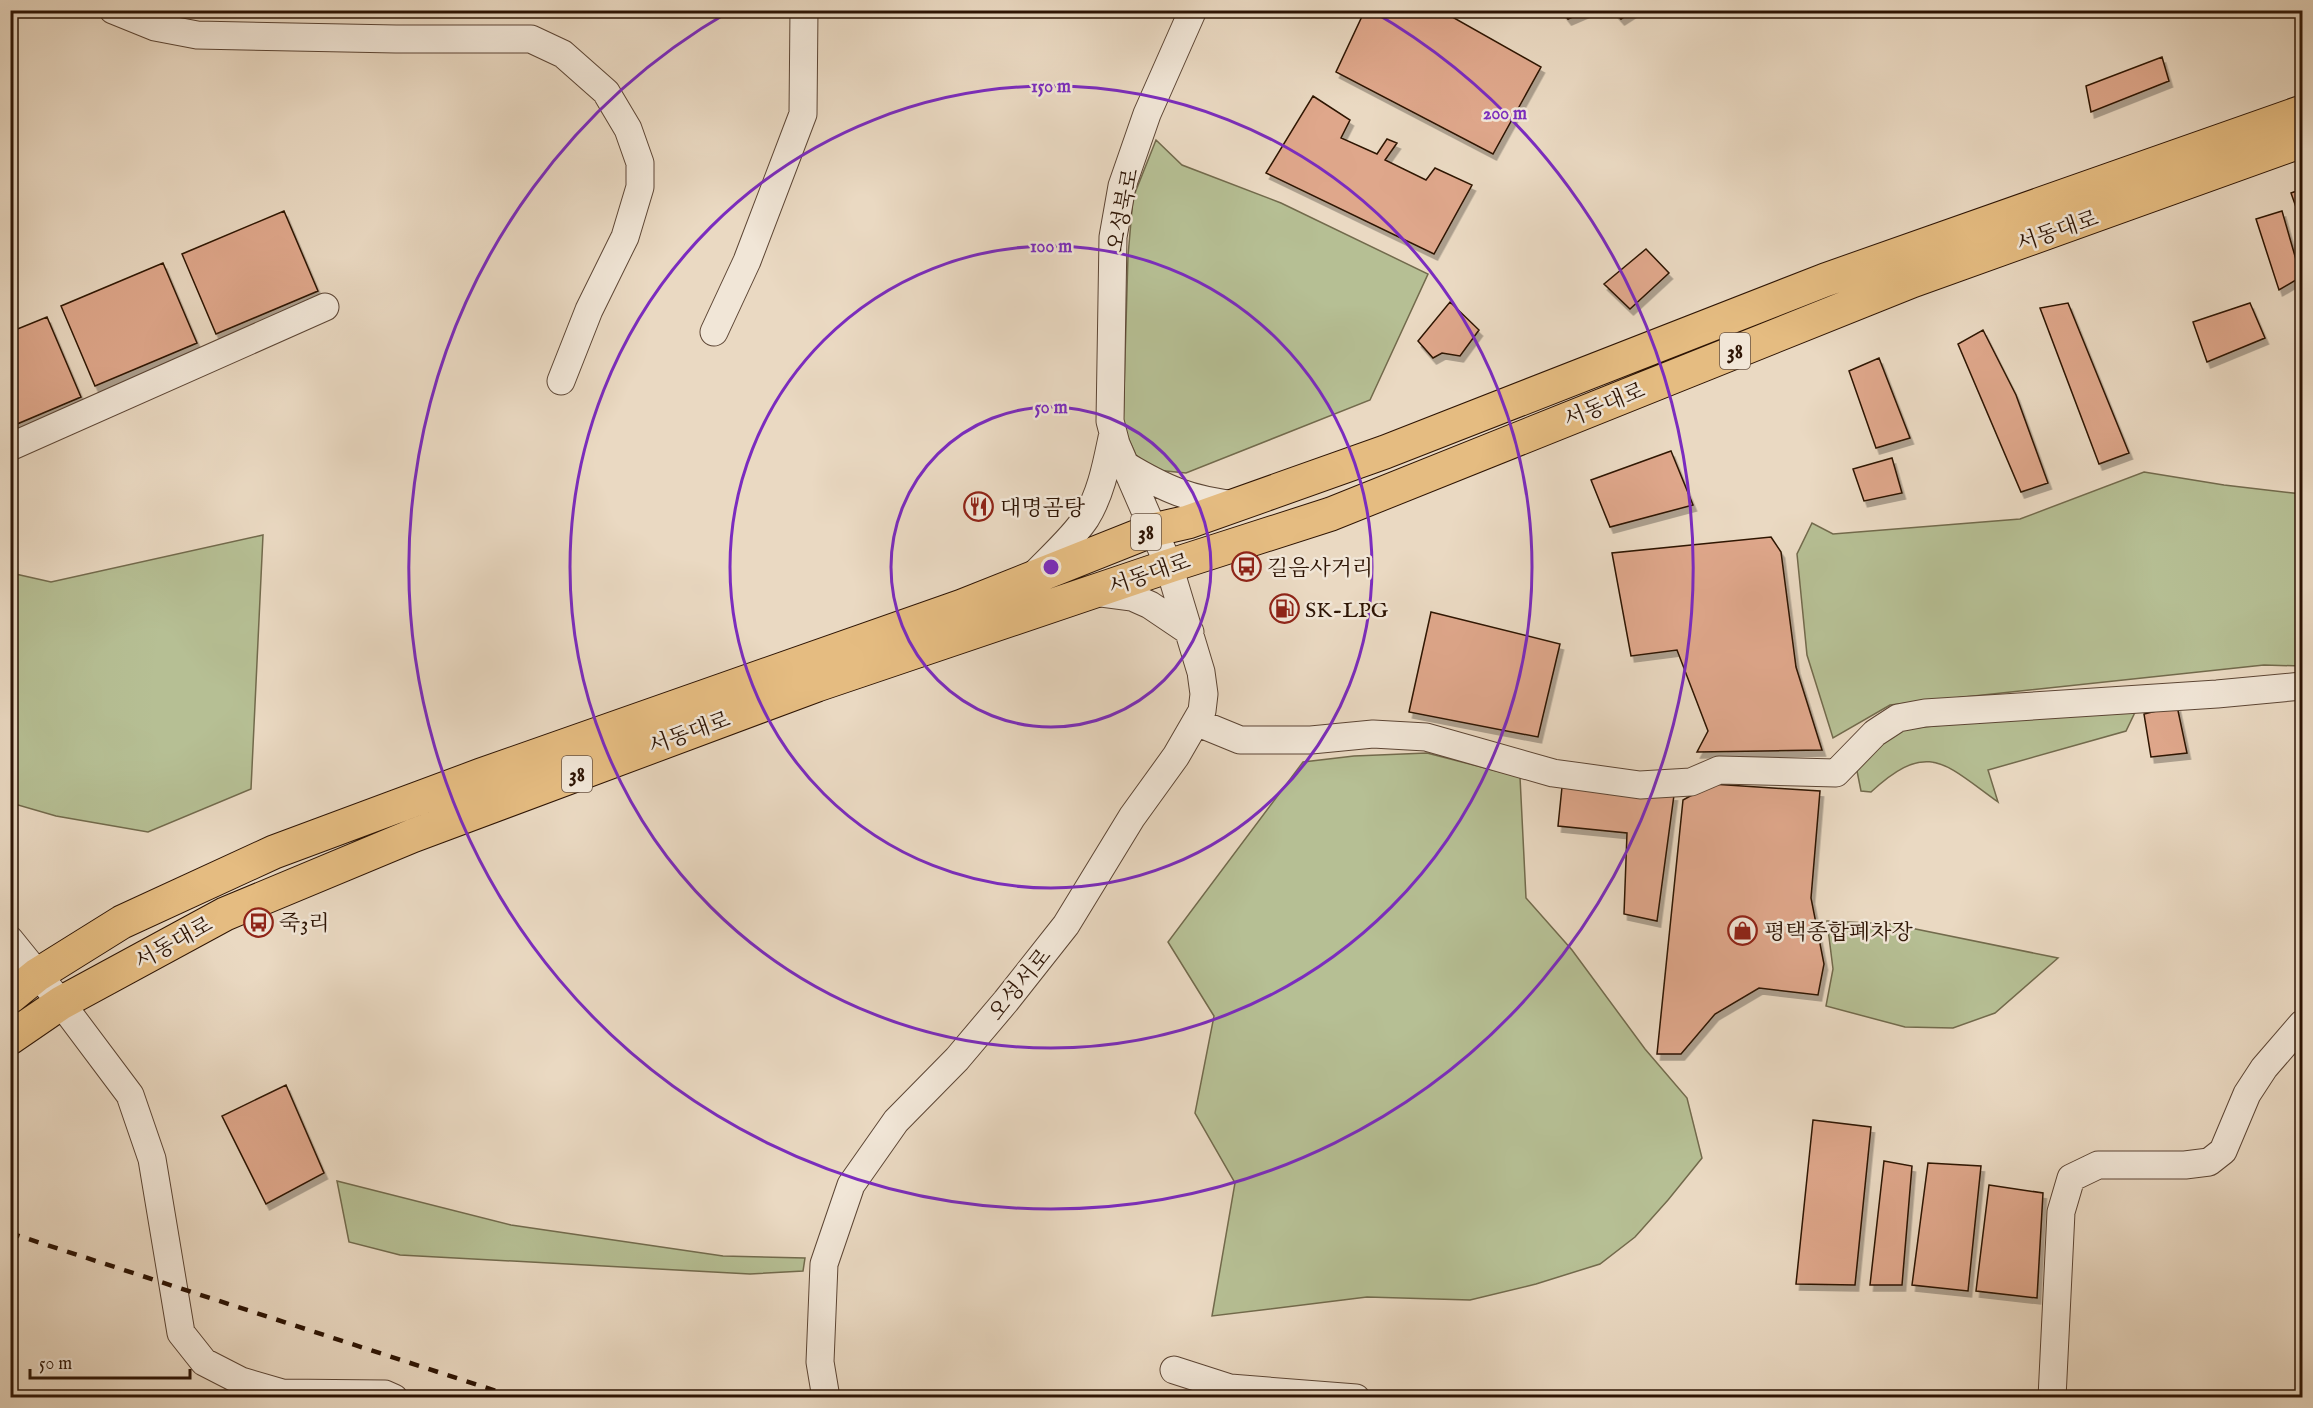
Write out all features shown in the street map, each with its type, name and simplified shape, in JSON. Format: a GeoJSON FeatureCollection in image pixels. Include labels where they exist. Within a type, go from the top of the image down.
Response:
{"type":"FeatureCollection","features":[{"type":"Feature","properties":{"kind":"main road","name":"서동대로"},"geometry":{"type":"LineString","coordinates":[[10,997],[37,975],[122,922],[274,852],[481,775],[962,606],[1153,530],[1188,522],[1384,452],[1825,280],[2302,112]]}},
{"type":"Feature","properties":{"kind":"main road","name":"서동대로"},"geometry":{"type":"LineString","coordinates":[[10,1038],[61,1003],[225,914],[412,836],[817,685],[1331,514],[1912,281],[2302,141]]}},
{"type":"Feature","properties":{"kind":"street"},"geometry":{"type":"LineString","coordinates":[[113,10],[155,27],[197,35],[531,39],[563,54],[606,92],[628,129],[640,163],[640,187],[625,237],[589,310],[561,381]]}},
{"type":"Feature","properties":{"kind":"street"},"geometry":{"type":"LineString","coordinates":[[714,332],[747,261],[803,114],[804,10]]}},
{"type":"Feature","properties":{"kind":"street","name":"오성북로"},"geometry":{"type":"LineString","coordinates":[[1111,427],[1113,237],[1122,186],[1147,114],[1193,10]]}},
{"type":"Feature","properties":{"kind":"street"},"geometry":{"type":"LineString","coordinates":[[10,447],[326,307]]}},
{"type":"Feature","properties":{"kind":"street"},"geometry":{"type":"LineString","coordinates":[[1030,579],[1085,519],[1095,500],[1104,473],[1111,427]]}},
{"type":"Feature","properties":{"kind":"street","name":"오성서로"},"geometry":{"type":"LineString","coordinates":[[826,1398],[820,1362],[824,1264],[851,1185],[896,1121],[957,1059],[1066,926],[1132,817],[1176,756],[1202,711],[1204,694],[1201,672],[1169,566],[1111,427]]}},
{"type":"Feature","properties":{"kind":"street"},"geometry":{"type":"LineString","coordinates":[[1125,465],[1158,485],[1190,497],[1208,502],[1237,505]]}},
{"type":"Feature","properties":{"kind":"street"},"geometry":{"type":"LineString","coordinates":[[1094,592],[1132,597],[1150,605],[1190,632]]}},
{"type":"Feature","properties":{"kind":"street"},"geometry":{"type":"LineString","coordinates":[[1196,722],[1240,740],[1311,740],[1373,734],[1426,737],[1553,773],[1640,785],[1691,782],[1719,770],[1836,773],[1875,733],[1898,718],[1925,713],[2217,694],[2302,686]]}},
{"type":"Feature","properties":{"kind":"street"},"geometry":{"type":"LineString","coordinates":[[10,940],[130,1095],[152,1159],[181,1334],[204,1362],[241,1381],[282,1393],[386,1394],[394,1398]]}},
{"type":"Feature","properties":{"kind":"street"},"geometry":{"type":"LineString","coordinates":[[2052,1398],[2061,1212],[2072,1178],[2098,1165],[2185,1165],[2209,1162],[2223,1151],[2247,1094],[2264,1068],[2302,1024]]}},
{"type":"Feature","properties":{"kind":"street"},"geometry":{"type":"LineString","coordinates":[[1173,1370],[1230,1388],[1356,1398]]}},
{"type":"Feature","properties":{"kind":"green space"},"geometry":{"type":"Polygon","coordinates":[[[1156,140],[1182,165],[1281,203],[1428,274],[1370,400],[1186,473],[1156,470],[1136,455],[1123,426],[1128,256],[1133,198],[1156,140]]]}},
{"type":"Feature","properties":{"kind":"green space"},"geometry":{"type":"Polygon","coordinates":[[[2144,472],[2224,485],[2302,494],[2302,666],[2264,665],[1890,705],[1833,738],[1807,655],[1797,554],[1812,523],[1833,534],[2020,519],[2144,472]]]}},
{"type":"Feature","properties":{"kind":"green space"},"geometry":{"type":"Polygon","coordinates":[[[263,535],[251,789],[148,832],[56,816],[11,803],[11,573],[51,582],[263,535]]]}},
{"type":"Feature","properties":{"kind":"green space"},"geometry":{"type":"Polygon","coordinates":[[[2139,704],[2126,731],[1988,770],[1998,802],[1950,768],[1936,763],[1922,762],[1907,766],[1871,792],[1861,791],[1856,766],[1896,730],[2139,704]]]}},
{"type":"Feature","properties":{"kind":"green space"},"geometry":{"type":"Polygon","coordinates":[[[1427,753],[1520,777],[1526,898],[1572,950],[1645,1049],[1687,1098],[1702,1158],[1635,1237],[1600,1264],[1536,1284],[1470,1300],[1367,1297],[1212,1316],[1235,1183],[1195,1113],[1214,1016],[1168,942],[1303,762],[1354,756],[1427,753]]]}},
{"type":"Feature","properties":{"kind":"green space"},"geometry":{"type":"Polygon","coordinates":[[[1827,921],[1891,924],[2058,958],[1995,1013],[1953,1028],[1905,1027],[1826,1006],[1833,969],[1827,921]]]}},
{"type":"Feature","properties":{"kind":"green space"},"geometry":{"type":"Polygon","coordinates":[[[337,1181],[511,1225],[723,1256],[805,1258],[803,1271],[750,1274],[400,1255],[349,1242],[337,1181]]]}},
{"type":"Feature","properties":{"kind":"building"},"geometry":{"type":"Polygon","coordinates":[[[1365,10],[1440,10],[1541,67],[1493,154],[1336,72],[1365,10]]]}},
{"type":"Feature","properties":{"kind":"building"},"geometry":{"type":"Polygon","coordinates":[[[1561,10],[1589,10],[1568,19],[1561,10]]]}},
{"type":"Feature","properties":{"kind":"building"},"geometry":{"type":"Polygon","coordinates":[[[1613,10],[1635,10],[1621,19],[1613,10]]]}},
{"type":"Feature","properties":{"kind":"building"},"geometry":{"type":"Polygon","coordinates":[[[2162,57],[2169,81],[2091,112],[2086,86],[2162,57]]]}},
{"type":"Feature","properties":{"kind":"building"},"geometry":{"type":"Polygon","coordinates":[[[1313,96],[1350,120],[1341,138],[1377,154],[1387,139],[1397,143],[1385,160],[1426,180],[1435,168],[1472,185],[1434,254],[1266,173],[1313,96]]]}},
{"type":"Feature","properties":{"kind":"building"},"geometry":{"type":"Polygon","coordinates":[[[2302,189],[2302,224],[2291,193],[2302,189]]]}},
{"type":"Feature","properties":{"kind":"building"},"geometry":{"type":"Polygon","coordinates":[[[284,211],[318,291],[216,334],[182,254],[284,211]]]}},
{"type":"Feature","properties":{"kind":"building"},"geometry":{"type":"Polygon","coordinates":[[[2282,211],[2301,277],[2279,290],[2256,219],[2282,211]]]}},
{"type":"Feature","properties":{"kind":"building"},"geometry":{"type":"Polygon","coordinates":[[[1646,249],[1669,273],[1630,309],[1604,284],[1646,249]]]}},
{"type":"Feature","properties":{"kind":"building"},"geometry":{"type":"Polygon","coordinates":[[[163,263],[197,343],[95,386],[61,306],[163,263]]]}},
{"type":"Feature","properties":{"kind":"building"},"geometry":{"type":"Polygon","coordinates":[[[1450,302],[1479,330],[1460,356],[1442,353],[1433,358],[1418,341],[1450,302]]]}},
{"type":"Feature","properties":{"kind":"building"},"geometry":{"type":"Polygon","coordinates":[[[2068,303],[2129,453],[2099,464],[2040,308],[2068,303]]]}},
{"type":"Feature","properties":{"kind":"building"},"geometry":{"type":"Polygon","coordinates":[[[2250,303],[2265,338],[2207,362],[2193,322],[2250,303]]]}},
{"type":"Feature","properties":{"kind":"building"},"geometry":{"type":"Polygon","coordinates":[[[47,317],[81,397],[10,427],[10,332],[47,317]]]}},
{"type":"Feature","properties":{"kind":"building"},"geometry":{"type":"Polygon","coordinates":[[[1983,330],[2016,395],[2048,483],[2021,492],[1958,344],[1983,330]]]}},
{"type":"Feature","properties":{"kind":"building"},"geometry":{"type":"Polygon","coordinates":[[[1879,358],[1910,438],[1876,448],[1849,371],[1879,358]]]}},
{"type":"Feature","properties":{"kind":"building"},"geometry":{"type":"Polygon","coordinates":[[[1671,451],[1693,505],[1610,527],[1591,480],[1671,451]]]}},
{"type":"Feature","properties":{"kind":"building"},"geometry":{"type":"Polygon","coordinates":[[[1892,458],[1902,493],[1864,501],[1853,469],[1892,458]]]}},
{"type":"Feature","properties":{"kind":"building"},"geometry":{"type":"Polygon","coordinates":[[[1771,537],[1781,552],[1796,667],[1822,750],[1697,752],[1708,731],[1677,650],[1631,656],[1612,553],[1771,537]]]}},
{"type":"Feature","properties":{"kind":"building"},"geometry":{"type":"Polygon","coordinates":[[[1431,612],[1560,644],[1538,737],[1409,712],[1431,612]]]}},
{"type":"Feature","properties":{"kind":"building"},"geometry":{"type":"Polygon","coordinates":[[[2177,706],[2187,753],[2151,757],[2144,714],[2177,706]]]}},
{"type":"Feature","properties":{"kind":"building","name":"평택종합폐차장"},"geometry":{"type":"Polygon","coordinates":[[[1712,784],[1820,791],[1811,898],[1824,964],[1818,995],[1759,988],[1715,1014],[1681,1054],[1657,1054],[1683,800],[1712,784]]]}},
{"type":"Feature","properties":{"kind":"building"},"geometry":{"type":"Polygon","coordinates":[[[1562,787],[1674,795],[1657,921],[1624,914],[1627,833],[1558,826],[1562,787]]]}},
{"type":"Feature","properties":{"kind":"building"},"geometry":{"type":"Polygon","coordinates":[[[286,1085],[324,1173],[266,1204],[222,1116],[286,1085]]]}},
{"type":"Feature","properties":{"kind":"building"},"geometry":{"type":"Polygon","coordinates":[[[1813,1120],[1871,1127],[1855,1285],[1796,1284],[1813,1120]]]}},
{"type":"Feature","properties":{"kind":"building"},"geometry":{"type":"Polygon","coordinates":[[[1884,1161],[1912,1166],[1902,1285],[1870,1285],[1884,1161]]]}},
{"type":"Feature","properties":{"kind":"building"},"geometry":{"type":"Polygon","coordinates":[[[1928,1163],[1981,1166],[1968,1291],[1912,1285],[1928,1163]]]}},
{"type":"Feature","properties":{"kind":"building"},"geometry":{"type":"Polygon","coordinates":[[[1989,1185],[2043,1193],[2037,1298],[1976,1291],[1989,1185]]]}},
{"type":"Feature","properties":{"kind":"railway"},"geometry":{"type":"LineString","coordinates":[[10,1233],[518,1398]]}},
{"type":"Feature","properties":{"kind":"place","name":"대명곰탕"},"geometry":{"type":"Point","coordinates":[979,507]}},
{"type":"Feature","properties":{"kind":"place","name":"길음사거리"},"geometry":{"type":"Point","coordinates":[1246,567]}},
{"type":"Feature","properties":{"kind":"place","name":"SK-LPG"},"geometry":{"type":"Point","coordinates":[1284,609]}},
{"type":"Feature","properties":{"kind":"place","name":"죽3리"},"geometry":{"type":"Point","coordinates":[258,922]}},
{"type":"Feature","properties":{"kind":"place","name":"평택종합폐차장"},"geometry":{"type":"Point","coordinates":[1743,931]}}]}
